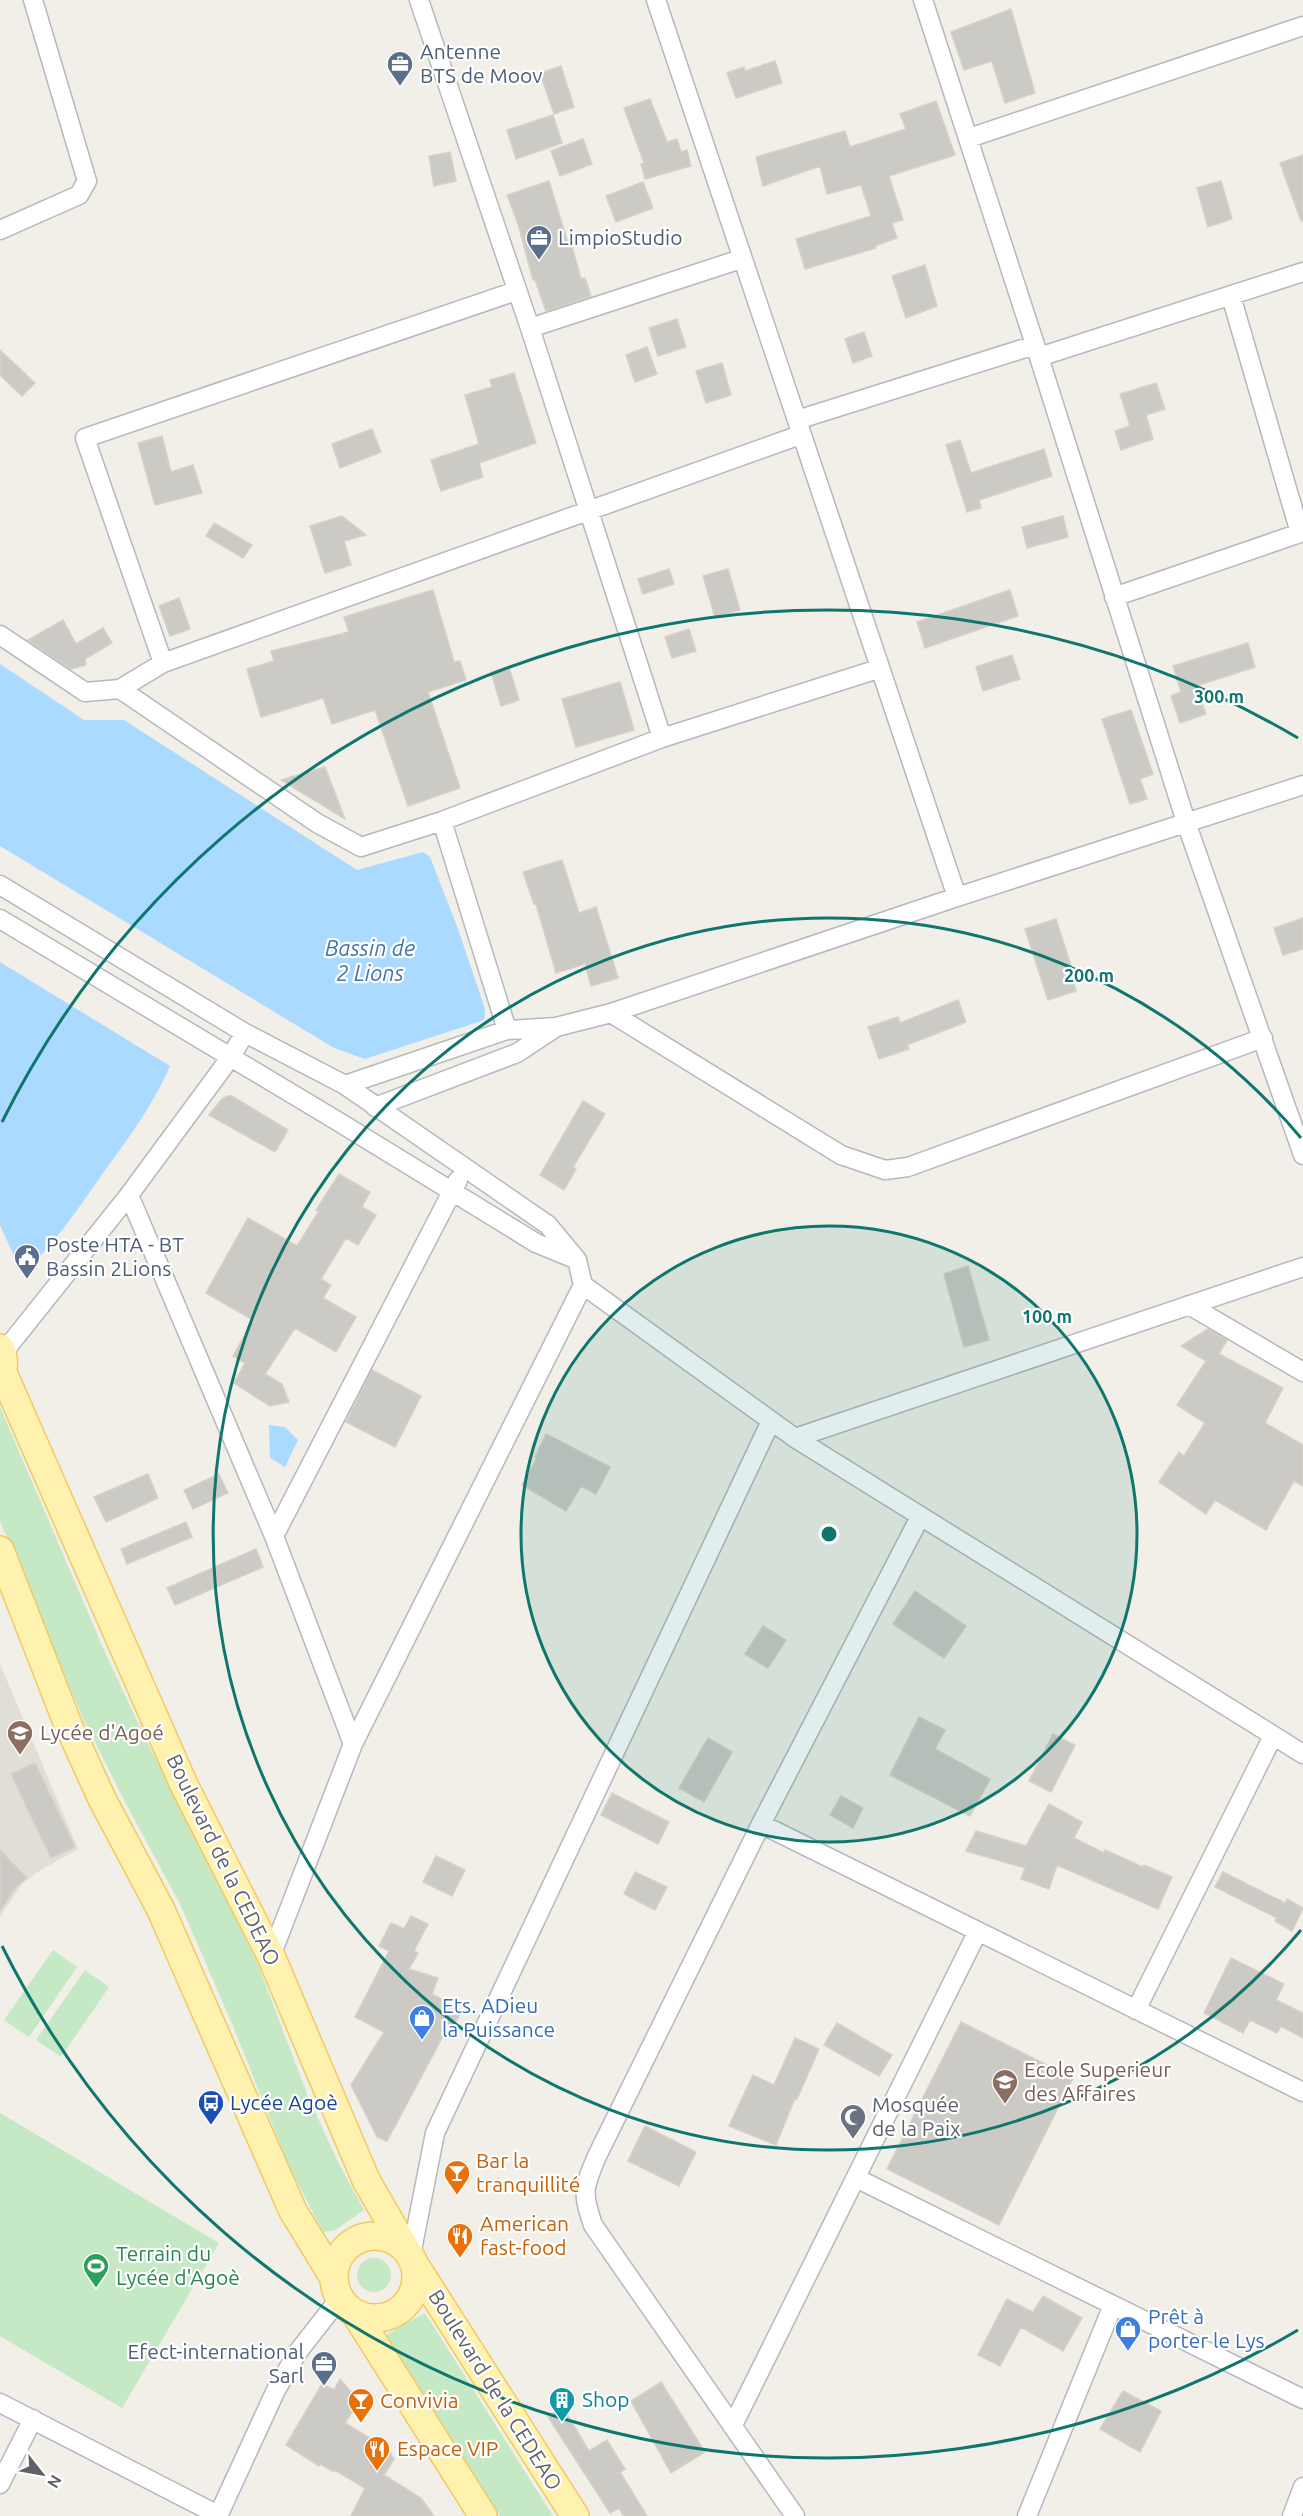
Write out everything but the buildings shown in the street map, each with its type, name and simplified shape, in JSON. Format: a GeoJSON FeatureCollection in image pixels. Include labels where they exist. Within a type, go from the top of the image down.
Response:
{"type":"FeatureCollection","features":[{"type":"Feature","properties":{"kind":"main road","name":"Boulevard de la CEDEAO"},"geometry":{"type":"LineString","coordinates":[[2,1364],[184,1785],[271,1956],[366,2180],[410,2255],[575,2516]]}},
{"type":"Feature","properties":{"kind":"main road"},"geometry":{"type":"LineString","coordinates":[[0,1550],[67,1722],[98,1789],[161,1910],[294,2211],[343,2296],[481,2515]]}},
{"type":"Feature","properties":{"kind":"main road"},"geometry":{"type":"LineString","coordinates":[[385,2236],[410,2255],[415,2286],[405,2305],[397,2312],[376,2318],[343,2296],[339,2257],[345,2248],[363,2237],[385,2236]]}},
{"type":"Feature","properties":{"kind":"street"},"geometry":{"type":"LineString","coordinates":[[0,230],[79,195],[87,181],[33,0]]}},
{"type":"Feature","properties":{"kind":"street"},"geometry":{"type":"LineString","coordinates":[[419,0],[530,328],[662,738]]}},
{"type":"Feature","properties":{"kind":"street"},"geometry":{"type":"LineString","coordinates":[[656,0],[878,669],[957,897]]}},
{"type":"Feature","properties":{"kind":"street"},"geometry":{"type":"LineString","coordinates":[[923,0],[1187,825],[1303,1155]]}},
{"type":"Feature","properties":{"kind":"street"},"geometry":{"type":"LineString","coordinates":[[969,138],[1303,26]]}},
{"type":"Feature","properties":{"kind":"street"},"geometry":{"type":"LineString","coordinates":[[530,328],[741,259]]}},
{"type":"Feature","properties":{"kind":"street"},"geometry":{"type":"LineString","coordinates":[[0,635],[85,692],[120,689],[163,663],[589,511],[798,427],[1037,351],[1231,296],[1303,272]]}},
{"type":"Feature","properties":{"kind":"street"},"geometry":{"type":"LineString","coordinates":[[163,663],[85,438],[516,291]]}},
{"type":"Feature","properties":{"kind":"street"},"geometry":{"type":"LineString","coordinates":[[1114,597],[1301,533],[1231,296]]}},
{"type":"Feature","properties":{"kind":"street"},"geometry":{"type":"LineString","coordinates":[[120,689],[317,823],[362,847],[442,821],[662,738],[878,669]]}},
{"type":"Feature","properties":{"kind":"street"},"geometry":{"type":"LineString","coordinates":[[345,1085],[507,1030],[556,1027],[611,1014],[957,897],[1187,825],[1303,785]]}},
{"type":"Feature","properties":{"kind":"street"},"geometry":{"type":"LineString","coordinates":[[442,821],[507,1030]]}},
{"type":"Feature","properties":{"kind":"street"},"geometry":{"type":"LineString","coordinates":[[0,885],[245,1034],[345,1085],[548,1224],[577,1260],[583,1285],[353,1744],[271,1956]]}},
{"type":"Feature","properties":{"kind":"street"},"geometry":{"type":"LineString","coordinates":[[0,919],[536,1243],[577,1260]]}},
{"type":"Feature","properties":{"kind":"street"},"geometry":{"type":"LineString","coordinates":[[611,1014],[842,1155],[885,1170],[908,1167],[1263,1038]]}},
{"type":"Feature","properties":{"kind":"street"},"geometry":{"type":"LineString","coordinates":[[375,1107],[517,1053],[556,1027]]}},
{"type":"Feature","properties":{"kind":"street"},"geometry":{"type":"LineString","coordinates":[[2,1364],[230,1058],[245,1034]]}},
{"type":"Feature","properties":{"kind":"street"},"geometry":{"type":"LineString","coordinates":[[274,1536],[465,1168]]}},
{"type":"Feature","properties":{"kind":"street"},"geometry":{"type":"LineString","coordinates":[[129,1195],[274,1536],[353,1744]]}},
{"type":"Feature","properties":{"kind":"street"},"geometry":{"type":"LineString","coordinates":[[795,1438],[1303,1267]]}},
{"type":"Feature","properties":{"kind":"street"},"geometry":{"type":"LineString","coordinates":[[583,1285],[795,1438],[1303,1754]]}},
{"type":"Feature","properties":{"kind":"street"},"geometry":{"type":"LineString","coordinates":[[1189,1305],[1303,1372]]}},
{"type":"Feature","properties":{"kind":"street"},"geometry":{"type":"LineString","coordinates":[[410,2255],[435,2133],[771,1421]]}},
{"type":"Feature","properties":{"kind":"street"},"geometry":{"type":"LineString","coordinates":[[795,2516],[593,2225],[584,2198],[588,2178],[597,2156],[761,1824],[920,1517]]}},
{"type":"Feature","properties":{"kind":"street"},"geometry":{"type":"LineString","coordinates":[[1136,2010],[1273,1736]]}},
{"type":"Feature","properties":{"kind":"street"},"geometry":{"type":"LineString","coordinates":[[761,1824],[1303,2092]]}},
{"type":"Feature","properties":{"kind":"street"},"geometry":{"type":"LineString","coordinates":[[733,2425],[978,1931]]}},
{"type":"Feature","properties":{"kind":"street"},"geometry":{"type":"LineString","coordinates":[[856,2178],[1303,2399]]}},
{"type":"Feature","properties":{"kind":"street"},"geometry":{"type":"LineString","coordinates":[[0,2403],[218,2515],[276,2390],[297,2353],[343,2296]]}},
{"type":"Feature","properties":{"kind":"street"},"geometry":{"type":"LineString","coordinates":[[1027,2516],[1113,2305]]}},
{"type":"Feature","properties":{"kind":"street"},"geometry":{"type":"LineString","coordinates":[[0,2484],[33,2419]]}},
{"type":"Feature","properties":{"kind":"street"},"geometry":{"type":"LineString","coordinates":[[1292,2516],[1303,2487]]}},
{"type":"Feature","properties":{"kind":"shaded area","name":"Lycée d'Agoé"},"geometry":{"type":"Polygon","coordinates":[[[0,1664],[78,1849],[36,1873],[21,1885],[0,1917],[0,1664]]]}},
{"type":"Feature","properties":{"kind":"green space"},"geometry":{"type":"Polygon","coordinates":[[[0,1407],[107,1657],[259,1967],[309,2099],[339,2164],[364,2210],[335,2230],[323,2232],[289,2166],[233,2026],[181,1906],[82,1716],[0,1521],[0,1407]]]}},
{"type":"Feature","properties":{"kind":"green space"},"geometry":{"type":"Polygon","coordinates":[[[53,1950],[77,1967],[29,2037],[4,2020],[53,1950]]]}},
{"type":"Feature","properties":{"kind":"green space"},"geometry":{"type":"Polygon","coordinates":[[[85,1970],[109,1987],[61,2057],[36,2040],[85,1970]]]}},
{"type":"Feature","properties":{"kind":"green space","name":"Terrain du Lycée d'Agoè"},"geometry":{"type":"Polygon","coordinates":[[[0,2113],[219,2243],[122,2408],[0,2336],[0,2113]]]}},
{"type":"Feature","properties":{"kind":"green space"},"geometry":{"type":"Polygon","coordinates":[[[374,2258],[386,2263],[391,2275],[386,2287],[374,2292],[362,2287],[357,2275],[362,2263],[374,2258]]]}},
{"type":"Feature","properties":{"kind":"green space"},"geometry":{"type":"Polygon","coordinates":[[[425,2313],[553,2516],[500,2516],[386,2335],[425,2313]]]}},
{"type":"Feature","properties":{"kind":"water","name":"Bassin de 2 Lions"},"geometry":{"type":"Polygon","coordinates":[[[0,664],[84,720],[124,720],[357,870],[423,852],[430,857],[458,929],[485,1009],[484,1020],[365,1059],[334,1048],[0,846],[0,664]]]}},
{"type":"Feature","properties":{"kind":"water"},"geometry":{"type":"Polygon","coordinates":[[[0,962],[170,1066],[156,1095],[85,1199],[55,1239],[22,1274],[0,1225],[0,962]]]}},
{"type":"Feature","properties":{"kind":"water"},"geometry":{"type":"Polygon","coordinates":[[[269,1425],[285,1427],[298,1440],[285,1467],[270,1458],[269,1425]]]}},
{"type":"Feature","properties":{"kind":"place","name":"Antenne BTS de Moov"},"geometry":{"type":"Point","coordinates":[400,87]}},
{"type":"Feature","properties":{"kind":"place","name":"LimpioStudio"},"geometry":{"type":"Point","coordinates":[539,261]}},
{"type":"Feature","properties":{"kind":"place","name":"Poste HTA - BT Bassin 2Lions"},"geometry":{"type":"Point","coordinates":[27,1280]}},
{"type":"Feature","properties":{"kind":"place","name":"Lycée d'Agoé"},"geometry":{"type":"Point","coordinates":[20,1756]}},
{"type":"Feature","properties":{"kind":"place","name":"Ets. ADieu la Puissance"},"geometry":{"type":"Point","coordinates":[422,2041]}},
{"type":"Feature","properties":{"kind":"place","name":"Ecole Superieur des Affaires"},"geometry":{"type":"Point","coordinates":[1005,2105]}},
{"type":"Feature","properties":{"kind":"place","name":"Lycée Agoè"},"geometry":{"type":"Point","coordinates":[211,2126]}},
{"type":"Feature","properties":{"kind":"place","name":"Mosquée de la Paix"},"geometry":{"type":"Point","coordinates":[853,2140]}},
{"type":"Feature","properties":{"kind":"place","name":"Bar la tranquillité"},"geometry":{"type":"Point","coordinates":[457,2196]}},
{"type":"Feature","properties":{"kind":"place","name":"American fast-food"},"geometry":{"type":"Point","coordinates":[460,2259]}},
{"type":"Feature","properties":{"kind":"place","name":"Terrain du Lycée d'Agoè"},"geometry":{"type":"Point","coordinates":[96,2289]}},
{"type":"Feature","properties":{"kind":"place","name":"Prêt à porter le Lys"},"geometry":{"type":"Point","coordinates":[1128,2352]}},
{"type":"Feature","properties":{"kind":"place","name":"Efect-international Sarl"},"geometry":{"type":"Point","coordinates":[324,2387]}},
{"type":"Feature","properties":{"kind":"place","name":"Shop"},"geometry":{"type":"Point","coordinates":[562,2423]}},
{"type":"Feature","properties":{"kind":"place","name":"Convivia"},"geometry":{"type":"Point","coordinates":[361,2424]}},
{"type":"Feature","properties":{"kind":"place","name":"Espace VIP"},"geometry":{"type":"Point","coordinates":[377,2472]}}]}
